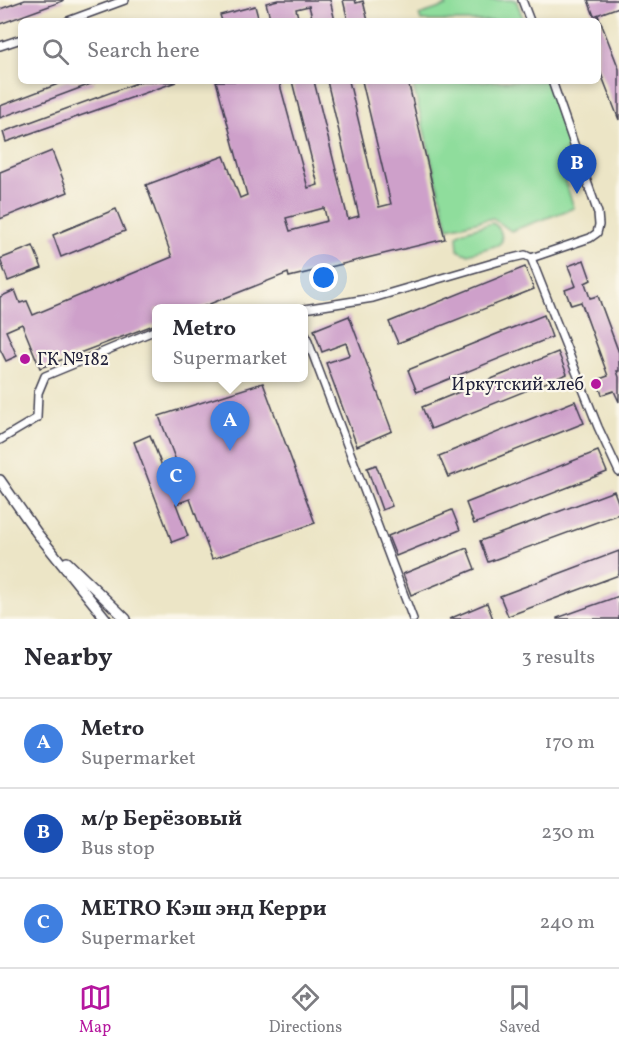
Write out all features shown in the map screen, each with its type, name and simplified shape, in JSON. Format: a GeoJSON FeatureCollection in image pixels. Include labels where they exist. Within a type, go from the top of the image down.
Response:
{"type":"FeatureCollection","features":[{"type":"Feature","properties":{"kind":"main road"},"geometry":{"type":"LineString","coordinates":[[0,480],[37,533],[106,619]]}},
{"type":"Feature","properties":{"kind":"main road"},"geometry":{"type":"LineString","coordinates":[[37,533],[126,619]]}},
{"type":"Feature","properties":{"kind":"street"},"geometry":{"type":"LineString","coordinates":[[76,18],[125,0]]}},
{"type":"Feature","properties":{"kind":"street"},"geometry":{"type":"LineString","coordinates":[[522,0],[529,18]]}},
{"type":"Feature","properties":{"kind":"street"},"geometry":{"type":"LineString","coordinates":[[0,46],[18,40]]}},
{"type":"Feature","properties":{"kind":"street"},"geometry":{"type":"LineString","coordinates":[[531,258],[590,238],[597,233],[599,225],[592,193],[553,84]]}},
{"type":"Feature","properties":{"kind":"street"},"geometry":{"type":"LineString","coordinates":[[308,308],[374,298],[500,261],[525,255],[531,258],[598,427],[619,472]]}},
{"type":"Feature","properties":{"kind":"street"},"geometry":{"type":"LineString","coordinates":[[0,440],[37,418],[38,393],[45,376],[152,332]]}},
{"type":"Feature","properties":{"kind":"street"},"geometry":{"type":"LineString","coordinates":[[308,344],[413,619]]}},
{"type":"Feature","properties":{"kind":"green space"},"geometry":{"type":"Polygon","coordinates":[[[444,0],[516,0],[523,18],[420,18],[419,15],[446,6],[444,0]]]}},
{"type":"Feature","properties":{"kind":"green space"},"geometry":{"type":"Polygon","coordinates":[[[413,84],[548,84],[568,136],[563,174],[574,208],[511,231],[493,218],[448,228],[413,84]]]}},
{"type":"Feature","properties":{"kind":"green space"},"geometry":{"type":"Polygon","coordinates":[[[492,223],[499,228],[501,233],[502,241],[498,245],[468,254],[458,250],[457,236],[461,232],[492,223]]]}},
{"type":"Feature","properties":{"kind":"building"},"geometry":{"type":"Polygon","coordinates":[[[25,0],[63,1],[0,24],[0,9],[25,0]]]}},
{"type":"Feature","properties":{"kind":"building"},"geometry":{"type":"Polygon","coordinates":[[[278,0],[330,0],[334,18],[312,18],[309,6],[296,9],[298,18],[270,18],[266,3],[278,0]]]}},
{"type":"Feature","properties":{"kind":"building"},"geometry":{"type":"Polygon","coordinates":[[[343,0],[355,0],[356,3],[363,1],[367,18],[347,18],[343,0]]]}},
{"type":"Feature","properties":{"kind":"building"},"geometry":{"type":"Polygon","coordinates":[[[588,0],[619,0],[619,7],[594,16],[588,0]]]}},
{"type":"Feature","properties":{"kind":"building"},"geometry":{"type":"Polygon","coordinates":[[[255,6],[258,18],[221,18],[220,15],[255,6]]]}},
{"type":"Feature","properties":{"kind":"building"},"geometry":{"type":"Polygon","coordinates":[[[601,23],[619,69],[619,120],[601,74],[601,23]]]}},
{"type":"Feature","properties":{"kind":"building"},"geometry":{"type":"Polygon","coordinates":[[[58,84],[91,84],[0,118],[0,106],[58,84]]]}},
{"type":"Feature","properties":{"kind":"building"},"geometry":{"type":"Polygon","coordinates":[[[134,84],[170,84],[6,142],[3,132],[134,84]]]}},
{"type":"Feature","properties":{"kind":"building"},"geometry":{"type":"Polygon","coordinates":[[[217,84],[280,84],[308,188],[318,185],[293,84],[315,84],[348,219],[359,216],[328,84],[350,84],[379,207],[391,204],[363,84],[409,84],[445,239],[289,277],[288,273],[210,304],[152,304],[152,326],[40,368],[22,324],[6,331],[17,356],[6,361],[0,349],[0,297],[15,290],[20,303],[27,301],[33,315],[172,257],[146,185],[224,156],[240,198],[247,195],[217,84]],[[324,208],[286,218],[290,231],[327,221],[324,208]]]}},
{"type":"Feature","properties":{"kind":"building"},"geometry":{"type":"Polygon","coordinates":[[[52,151],[68,192],[0,219],[0,172],[52,151]]]}},
{"type":"Feature","properties":{"kind":"building"},"geometry":{"type":"Polygon","coordinates":[[[116,209],[125,231],[61,257],[53,235],[116,209]]]}},
{"type":"Feature","properties":{"kind":"building"},"geometry":{"type":"Polygon","coordinates":[[[33,246],[42,268],[8,281],[0,259],[33,246]]]}},
{"type":"Feature","properties":{"kind":"building"},"geometry":{"type":"Polygon","coordinates":[[[584,260],[591,280],[585,283],[590,298],[598,296],[619,353],[619,371],[617,371],[619,402],[614,391],[602,395],[597,380],[608,376],[581,302],[571,305],[565,290],[576,286],[568,266],[584,260]]]}},
{"type":"Feature","properties":{"kind":"building"},"geometry":{"type":"Polygon","coordinates":[[[525,267],[534,289],[398,343],[389,322],[525,267]]]}},
{"type":"Feature","properties":{"kind":"building"},"geometry":{"type":"Polygon","coordinates":[[[544,315],[552,337],[417,392],[408,370],[544,315]]]}},
{"type":"Feature","properties":{"kind":"building"},"geometry":{"type":"Polygon","coordinates":[[[349,316],[392,431],[357,446],[326,363],[350,355],[346,343],[322,352],[314,330],[349,316]]]}},
{"type":"Feature","properties":{"kind":"building"},"geometry":{"type":"Polygon","coordinates":[[[558,352],[567,374],[431,429],[422,407],[558,352]]]}},
{"type":"Feature","properties":{"kind":"building"},"geometry":{"type":"Polygon","coordinates":[[[263,383],[315,523],[212,559],[190,499],[176,504],[188,536],[172,542],[134,442],[150,435],[167,479],[181,474],[159,416],[263,383]]]}},
{"type":"Feature","properties":{"kind":"building"},"geometry":{"type":"Polygon","coordinates":[[[575,401],[584,423],[448,477],[439,456],[575,401]]]}},
{"type":"Feature","properties":{"kind":"building"},"geometry":{"type":"Polygon","coordinates":[[[598,451],[607,472],[474,524],[466,503],[598,451]]]}},
{"type":"Feature","properties":{"kind":"building"},"geometry":{"type":"Polygon","coordinates":[[[376,465],[392,506],[382,510],[367,468],[376,465]]]}},
{"type":"Feature","properties":{"kind":"building"},"geometry":{"type":"Polygon","coordinates":[[[614,491],[619,505],[619,514],[488,562],[480,541],[614,491]]]}},
{"type":"Feature","properties":{"kind":"building"},"geometry":{"type":"Polygon","coordinates":[[[452,510],[460,530],[396,556],[388,536],[452,510]]]}},
{"type":"Feature","properties":{"kind":"building"},"geometry":{"type":"Polygon","coordinates":[[[467,548],[475,569],[411,595],[403,574],[467,548]]]}},
{"type":"Feature","properties":{"kind":"building"},"geometry":{"type":"Polygon","coordinates":[[[619,551],[619,575],[508,616],[500,596],[619,551]]]}},
{"type":"Feature","properties":{"kind":"building"},"geometry":{"type":"Polygon","coordinates":[[[619,596],[619,619],[557,619],[557,618],[619,596]]]}},
{"type":"Feature","properties":{"kind":"building"},"geometry":{"type":"Polygon","coordinates":[[[487,603],[493,619],[449,619],[487,603]]]}},
{"type":"Feature","properties":{"kind":"place","name":"м/р Берёзовый"},"geometry":{"type":"Point","coordinates":[577,194]}},
{"type":"Feature","properties":{"kind":"place","name":"ГК №182"},"geometry":{"type":"Point","coordinates":[25,359]}},
{"type":"Feature","properties":{"kind":"place","name":"Иркутский хлеб"},"geometry":{"type":"Point","coordinates":[596,384]}},
{"type":"Feature","properties":{"kind":"place","name":"Metro"},"geometry":{"type":"Point","coordinates":[230,451]}},
{"type":"Feature","properties":{"kind":"place","name":"METRO Кэш энд Керри"},"geometry":{"type":"Point","coordinates":[176,507]}}]}
